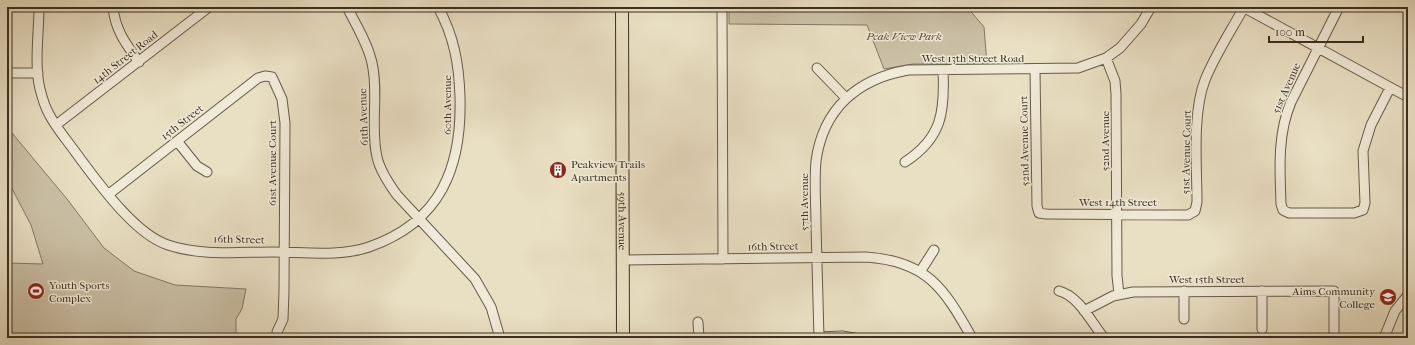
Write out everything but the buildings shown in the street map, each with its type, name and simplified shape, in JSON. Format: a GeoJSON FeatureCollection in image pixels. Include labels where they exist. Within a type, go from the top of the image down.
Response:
{"type":"FeatureCollection","features":[{"type":"Feature","properties":{"kind":"main road","name":"59th Avenue"},"geometry":{"type":"LineString","coordinates":[[622,7],[623,338]]}},
{"type":"Feature","properties":{"kind":"street","name":"16th Street"},"geometry":{"type":"LineString","coordinates":[[39,7],[38,73],[44,103],[56,125],[122,211],[135,225],[152,238],[168,245],[192,250],[284,252],[351,251],[368,248],[384,241],[420,218]]}},
{"type":"Feature","properties":{"kind":"street"},"geometry":{"type":"LineString","coordinates":[[113,7],[116,25],[121,37],[139,62]]}},
{"type":"Feature","properties":{"kind":"street","name":"14th Street Road"},"geometry":{"type":"LineString","coordinates":[[56,125],[209,7]]}},
{"type":"Feature","properties":{"kind":"street","name":"61th Avenue"},"geometry":{"type":"LineString","coordinates":[[347,7],[372,62],[377,158],[387,182],[420,218]]}},
{"type":"Feature","properties":{"kind":"street","name":"60th Avenue"},"geometry":{"type":"LineString","coordinates":[[420,218],[436,200],[450,173],[458,146],[461,125],[459,67],[454,43],[438,7]]}},
{"type":"Feature","properties":{"kind":"street"},"geometry":{"type":"LineString","coordinates":[[722,7],[722,259]]}},
{"type":"Feature","properties":{"kind":"street"},"geometry":{"type":"LineString","coordinates":[[1106,58],[1130,38],[1141,24],[1151,7]]}},
{"type":"Feature","properties":{"kind":"street"},"geometry":{"type":"LineString","coordinates":[[1244,7],[1408,97]]}},
{"type":"Feature","properties":{"kind":"street","name":"51st Avenue Court"},"geometry":{"type":"LineString","coordinates":[[1195,211],[1200,94],[1211,67],[1244,7]]}},
{"type":"Feature","properties":{"kind":"street","name":"51st Avenue"},"geometry":{"type":"LineString","coordinates":[[1339,7],[1290,102],[1283,125],[1280,145],[1281,204],[1283,210],[1289,212],[1354,213],[1363,210],[1365,203],[1364,151],[1371,125],[1390,88]]}},
{"type":"Feature","properties":{"kind":"street","name":"West 13th Street Road"},"geometry":{"type":"LineString","coordinates":[[846,98],[862,86],[886,75],[908,70],[1035,70],[1078,68],[1106,58]]}},
{"type":"Feature","properties":{"kind":"street","name":"52nd Avenue"},"geometry":{"type":"LineString","coordinates":[[1106,58],[1115,82],[1116,94],[1117,276],[1120,294]]}},
{"type":"Feature","properties":{"kind":"street"},"geometry":{"type":"LineString","coordinates":[[817,68],[846,98]]}},
{"type":"Feature","properties":{"kind":"street"},"geometry":{"type":"LineString","coordinates":[[905,162],[923,149],[936,131],[944,102],[943,70]]}},
{"type":"Feature","properties":{"kind":"street","name":"52nd Avenue Court"},"geometry":{"type":"LineString","coordinates":[[1035,70],[1037,206],[1039,212]]}},
{"type":"Feature","properties":{"kind":"street"},"geometry":{"type":"LineString","coordinates":[[7,72],[38,73]]}},
{"type":"Feature","properties":{"kind":"street","name":"15th Street"},"geometry":{"type":"LineString","coordinates":[[109,194],[258,78],[265,76],[272,77]]}},
{"type":"Feature","properties":{"kind":"street","name":"61st Avenue Court"},"geometry":{"type":"LineString","coordinates":[[272,77],[282,99],[285,123],[283,319],[277,332]]}},
{"type":"Feature","properties":{"kind":"street","name":"57th Avenue"},"geometry":{"type":"LineString","coordinates":[[819,337],[816,164],[818,150],[828,123],[846,98]]}},
{"type":"Feature","properties":{"kind":"street"},"geometry":{"type":"LineString","coordinates":[[177,141],[197,166],[207,172]]}},
{"type":"Feature","properties":{"kind":"street","name":"West 14th Street"},"geometry":{"type":"LineString","coordinates":[[1039,212],[1046,214],[1188,215],[1195,211]]}},
{"type":"Feature","properties":{"kind":"street"},"geometry":{"type":"LineString","coordinates":[[420,218],[475,279],[491,307],[500,338]]}},
{"type":"Feature","properties":{"kind":"street"},"geometry":{"type":"LineString","coordinates":[[920,272],[934,250]]}},
{"type":"Feature","properties":{"kind":"street","name":"16th Street"},"geometry":{"type":"LineString","coordinates":[[623,260],[881,258],[901,262],[933,280],[945,292],[972,338]]}},
{"type":"Feature","properties":{"kind":"street"},"geometry":{"type":"LineString","coordinates":[[1059,290],[1074,298],[1104,338]]}},
{"type":"Feature","properties":{"kind":"street"},"geometry":{"type":"LineString","coordinates":[[1184,291],[1184,319]]}},
{"type":"Feature","properties":{"kind":"street"},"geometry":{"type":"LineString","coordinates":[[1262,291],[1262,329]]}},
{"type":"Feature","properties":{"kind":"street","name":"West 15th Street"},"geometry":{"type":"LineString","coordinates":[[1084,311],[1098,302],[1120,294],[1133,292],[1334,291],[1334,338]]}},
{"type":"Feature","properties":{"kind":"street"},"geometry":{"type":"LineString","coordinates":[[1384,338],[1395,311],[1408,295]]}},
{"type":"Feature","properties":{"kind":"street"},"geometry":{"type":"LineString","coordinates":[[698,322],[700,338]]}},
{"type":"Feature","properties":{"kind":"street"},"geometry":{"type":"LineString","coordinates":[[819,337],[842,336],[854,338]]}},
{"type":"Feature","properties":{"kind":"green space","name":"Peak View Park"},"geometry":{"type":"Polygon","coordinates":[[[729,7],[967,7],[984,27],[987,64],[913,64],[884,69],[867,25],[729,24],[729,7]]]}},
{"type":"Feature","properties":{"kind":"green space"},"geometry":{"type":"Polygon","coordinates":[[[7,127],[67,199],[104,248],[134,271],[175,285],[246,289],[242,309],[236,319],[236,338],[7,338],[7,263],[43,264],[31,225],[7,179],[7,127]]]}},
{"type":"Feature","properties":{"kind":"place","name":"Peakview Trails Apartments"},"geometry":{"type":"Point","coordinates":[558,170]}},
{"type":"Feature","properties":{"kind":"place","name":"Youth Sports Complex"},"geometry":{"type":"Point","coordinates":[36,291]}},
{"type":"Feature","properties":{"kind":"place","name":"Aims Community College"},"geometry":{"type":"Point","coordinates":[1388,297]}}]}
